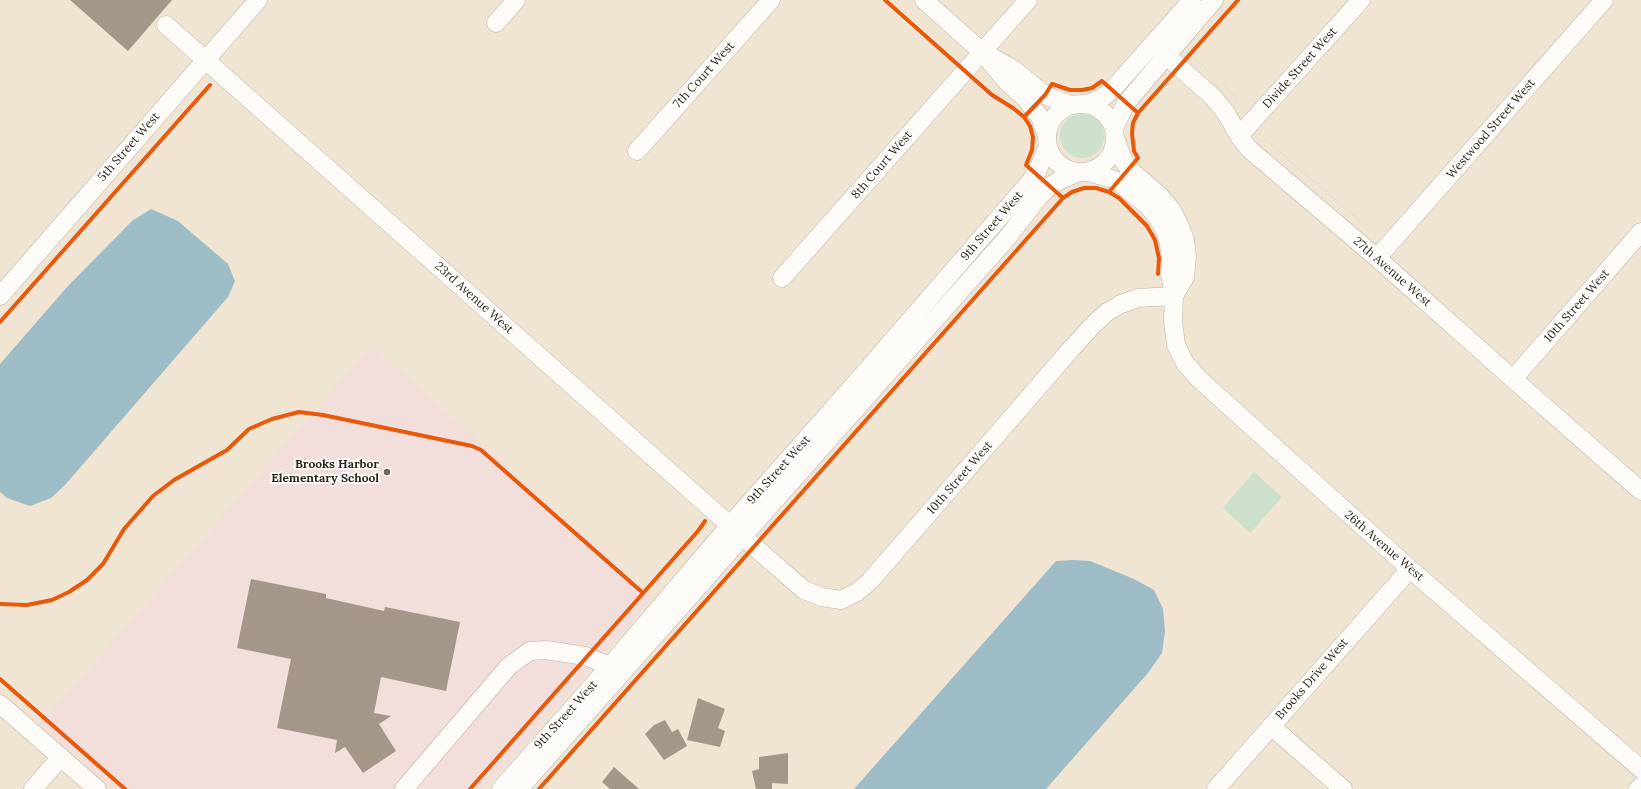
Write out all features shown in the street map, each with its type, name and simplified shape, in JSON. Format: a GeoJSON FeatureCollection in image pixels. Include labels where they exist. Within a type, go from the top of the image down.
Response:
{"type":"FeatureCollection","features":[{"type":"Feature","properties":{"kind":"street","name":"5th Street West"},"geometry":{"type":"LineString","coordinates":[[0,296],[258,0]]}},
{"type":"Feature","properties":{"kind":"street"},"geometry":{"type":"LineString","coordinates":[[496,23],[516,0]]}},
{"type":"Feature","properties":{"kind":"street","name":"7th Court West"},"geometry":{"type":"LineString","coordinates":[[637,151],[771,0]]}},
{"type":"Feature","properties":{"kind":"street"},"geometry":{"type":"LineString","coordinates":[[924,0],[982,52],[1007,82],[1033,108],[1040,117],[1052,156],[1060,165],[1069,170],[1084,172],[1097,169],[1107,160],[1114,149],[1115,134],[1126,103],[1214,0]]}},
{"type":"Feature","properties":{"kind":"street","name":"8th Court West"},"geometry":{"type":"LineString","coordinates":[[782,278],[1028,0]]}},
{"type":"Feature","properties":{"kind":"street"},"geometry":{"type":"LineString","coordinates":[[1047,141],[1049,126],[1054,117],[1062,110],[1102,98],[1166,56],[1192,0]]}},
{"type":"Feature","properties":{"kind":"street","name":"Divide Street West"},"geometry":{"type":"LineString","coordinates":[[1239,136],[1361,0]]}},
{"type":"Feature","properties":{"kind":"street","name":"Westwood Street West"},"geometry":{"type":"LineString","coordinates":[[1377,258],[1604,0]]}},
{"type":"Feature","properties":{"kind":"street","name":"23rd Avenue West"},"geometry":{"type":"LineString","coordinates":[[166,25],[736,531]]}},
{"type":"Feature","properties":{"kind":"street"},"geometry":{"type":"LineString","coordinates":[[982,52],[1013,69],[1045,95],[1079,105],[1096,107],[1104,112],[1110,119],[1115,134]]}},
{"type":"Feature","properties":{"kind":"street","name":"27th Avenue West"},"geometry":{"type":"LineString","coordinates":[[1166,56],[1213,97],[1226,113],[1239,136],[1249,149],[1377,258],[1512,380],[1641,491]]}},
{"type":"Feature","properties":{"kind":"street","name":"26th Avenue West"},"geometry":{"type":"LineString","coordinates":[[1115,134],[1123,160],[1129,169],[1159,195],[1179,224],[1185,239],[1187,257],[1185,277],[1174,296]]}},
{"type":"Feature","properties":{"kind":"street","name":"9th Street West"},"geometry":{"type":"LineString","coordinates":[[519,789],[736,531],[854,385],[1030,182],[1036,174],[1047,141]]}},
{"type":"Feature","properties":{"kind":"street","name":"9th Street West"},"geometry":{"type":"LineString","coordinates":[[500,789],[610,666],[1002,244],[1039,197],[1050,186],[1060,180],[1084,172]]}},
{"type":"Feature","properties":{"kind":"street","name":"26th Avenue West"},"geometry":{"type":"LineString","coordinates":[[1084,172],[1118,181],[1149,207],[1161,223],[1168,239],[1171,257],[1170,274],[1174,296],[1173,321],[1176,345],[1185,363],[1199,380],[1410,569],[1641,769]]}},
{"type":"Feature","properties":{"kind":"street","name":"10th Street West"},"geometry":{"type":"LineString","coordinates":[[1512,380],[1641,232]]}},
{"type":"Feature","properties":{"kind":"street","name":"10th Street West"},"geometry":{"type":"LineString","coordinates":[[736,531],[804,590],[822,597],[841,600],[857,592],[870,581],[1093,325],[1107,312],[1121,304],[1138,298],[1174,296]]}},
{"type":"Feature","properties":{"kind":"street","name":"Brooks Drive West"},"geometry":{"type":"LineString","coordinates":[[1216,789],[1410,569]]}},
{"type":"Feature","properties":{"kind":"street"},"geometry":{"type":"LineString","coordinates":[[404,789],[509,666],[530,651],[546,650],[585,656],[610,666]]}},
{"type":"Feature","properties":{"kind":"street"},"geometry":{"type":"LineString","coordinates":[[0,704],[97,789]]}},
{"type":"Feature","properties":{"kind":"street"},"geometry":{"type":"LineString","coordinates":[[1271,726],[1343,789]]}},
{"type":"Feature","properties":{"kind":"street"},"geometry":{"type":"LineString","coordinates":[[33,789],[61,757]]}},
{"type":"Feature","properties":{"kind":"street"},"geometry":{"type":"LineString","coordinates":[[1638,789],[1641,786]]}},
{"type":"Feature","properties":{"kind":"path"},"geometry":{"type":"LineString","coordinates":[[1166,56],[1196,48]]}},
{"type":"Feature","properties":{"kind":"shaded area","name":"Brooks Harbor Elementary School"},"geometry":{"type":"Polygon","coordinates":[[[372,346],[653,598],[484,789],[114,789],[40,725],[372,346]]]}},
{"type":"Feature","properties":{"kind":"green space"},"geometry":{"type":"Polygon","coordinates":[[[1082,114],[1094,118],[1100,124],[1104,136],[1100,148],[1094,154],[1082,158],[1070,154],[1064,148],[1060,136],[1064,124],[1070,118],[1082,114]]]}},
{"type":"Feature","properties":{"kind":"green space"},"geometry":{"type":"Polygon","coordinates":[[[1254,472],[1282,497],[1250,533],[1223,508],[1254,472]]]}},
{"type":"Feature","properties":{"kind":"water"},"geometry":{"type":"Polygon","coordinates":[[[151,209],[178,221],[228,264],[235,281],[228,297],[65,485],[51,498],[30,506],[7,498],[0,492],[0,364],[68,286],[132,221],[151,209]]]}},
{"type":"Feature","properties":{"kind":"water"},"geometry":{"type":"Polygon","coordinates":[[[1056,561],[1090,561],[1134,579],[1154,590],[1163,609],[1165,631],[1162,653],[1148,673],[1046,789],[854,789],[1056,561]]]}},
{"type":"Feature","properties":{"kind":"building"},"geometry":{"type":"Polygon","coordinates":[[[70,0],[172,0],[128,51],[70,0]]]}},
{"type":"Feature","properties":{"kind":"building"},"geometry":{"type":"Polygon","coordinates":[[[251,579],[326,594],[326,598],[384,611],[385,607],[460,622],[446,691],[381,677],[374,713],[391,716],[379,724],[396,751],[363,773],[345,747],[335,753],[337,740],[277,728],[291,659],[237,648],[251,579]]]}},
{"type":"Feature","properties":{"kind":"building"},"geometry":{"type":"Polygon","coordinates":[[[698,698],[725,709],[718,728],[725,731],[720,747],[687,740],[698,698]]]}},
{"type":"Feature","properties":{"kind":"building"},"geometry":{"type":"Polygon","coordinates":[[[665,720],[672,732],[678,729],[687,746],[664,760],[645,734],[654,725],[665,720]]]}},
{"type":"Feature","properties":{"kind":"building"},"geometry":{"type":"Polygon","coordinates":[[[788,753],[788,784],[772,783],[772,789],[756,789],[752,771],[759,769],[759,757],[788,753]]]}},
{"type":"Feature","properties":{"kind":"building"},"geometry":{"type":"Polygon","coordinates":[[[614,767],[639,789],[610,789],[602,782],[614,767]]]}},
{"type":"Feature","properties":{"kind":"cycle path"},"geometry":{"type":"LineString","coordinates":[[885,0],[992,95],[1024,117],[1030,126],[1033,137],[1032,150],[1026,165],[1063,198]]}},
{"type":"Feature","properties":{"kind":"cycle path"},"geometry":{"type":"LineString","coordinates":[[1109,192],[1138,158],[1134,151],[1132,133],[1133,123],[1138,113],[1238,0]]}},
{"type":"Feature","properties":{"kind":"cycle path"},"geometry":{"type":"LineString","coordinates":[[1024,117],[1045,95],[1052,84],[1070,90],[1082,90],[1092,88],[1102,81],[1138,113]]}},
{"type":"Feature","properties":{"kind":"cycle path"},"geometry":{"type":"LineString","coordinates":[[0,322],[210,85]]}},
{"type":"Feature","properties":{"kind":"cycle path"},"geometry":{"type":"LineString","coordinates":[[539,789],[1063,198],[1072,192],[1084,188],[1096,188],[1109,192],[1119,198],[1147,226],[1155,240],[1159,258],[1158,274]]}},
{"type":"Feature","properties":{"kind":"cycle path"},"geometry":{"type":"LineString","coordinates":[[0,604],[27,605],[52,600],[69,592],[87,580],[103,564],[124,529],[153,496],[174,480],[227,450],[249,429],[272,419],[299,412],[323,415],[472,446],[481,450],[643,593]]}},
{"type":"Feature","properties":{"kind":"cycle path"},"geometry":{"type":"LineString","coordinates":[[470,789],[698,531],[705,521]]}},
{"type":"Feature","properties":{"kind":"cycle path"},"geometry":{"type":"LineString","coordinates":[[0,679],[125,789]]}},
{"type":"Feature","properties":{"kind":"place","name":"Brooks Harbor Elementary School"},"geometry":{"type":"Point","coordinates":[387,472]}}]}
